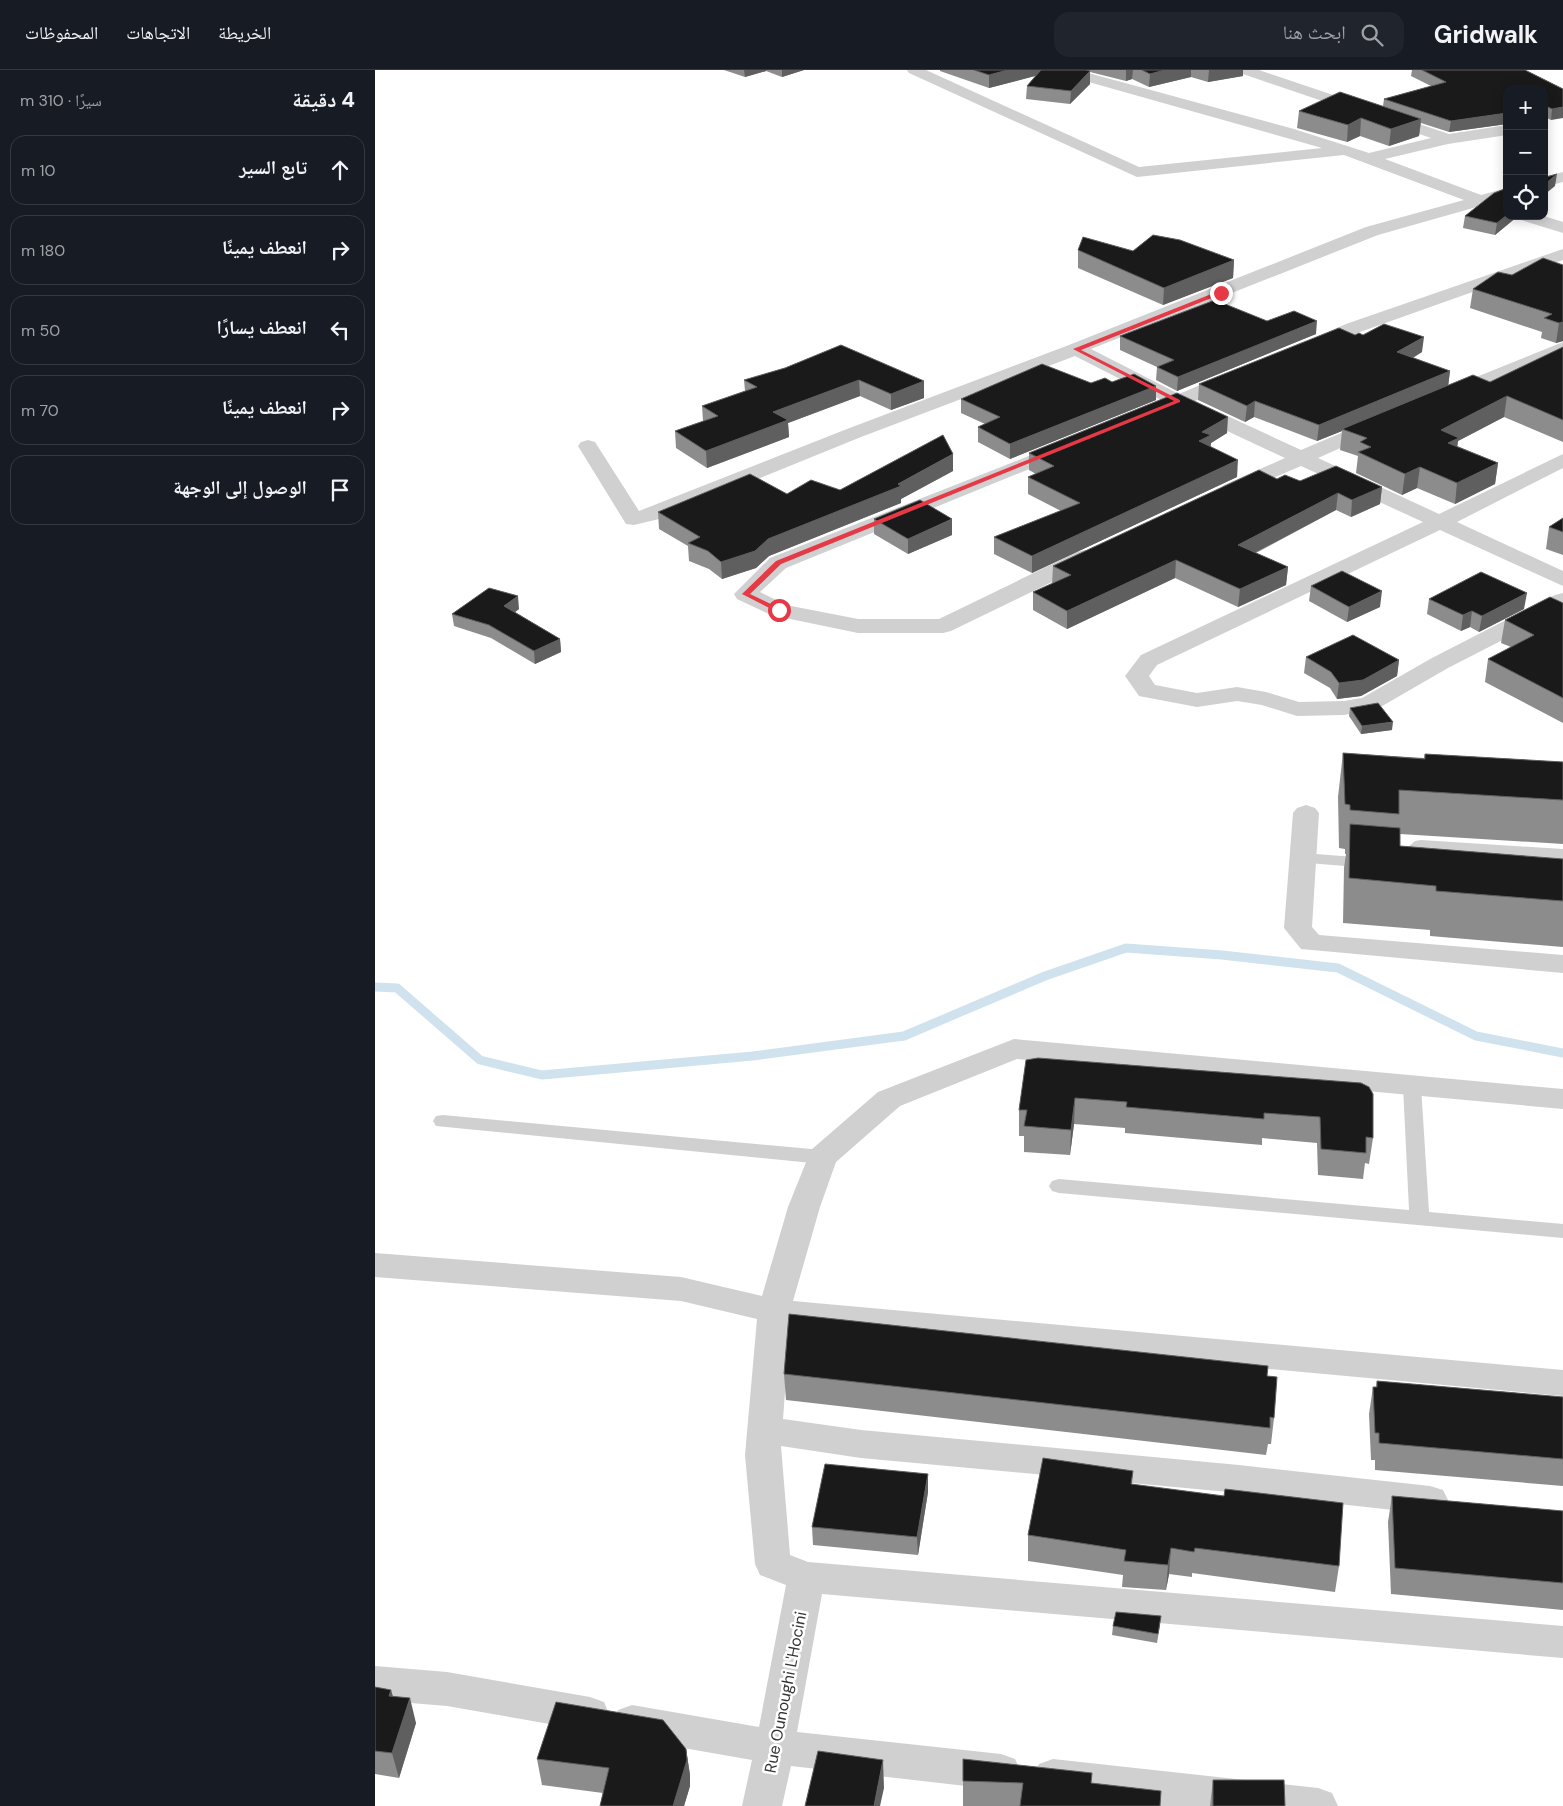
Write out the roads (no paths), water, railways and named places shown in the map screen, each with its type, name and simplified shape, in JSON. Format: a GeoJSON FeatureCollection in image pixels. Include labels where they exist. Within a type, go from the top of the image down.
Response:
{"type":"FeatureCollection","features":[{"type":"Feature","properties":{"kind":"street"},"geometry":{"type":"LineString","coordinates":[[914,70],[1131,171],[1148,173],[1345,150]]}},
{"type":"Feature","properties":{"kind":"street"},"geometry":{"type":"LineString","coordinates":[[1245,70],[1448,139]]}},
{"type":"Feature","properties":{"kind":"street"},"geometry":{"type":"LineString","coordinates":[[1076,74],[1288,132],[1345,150],[1503,209]]}},
{"type":"Feature","properties":{"kind":"street"},"geometry":{"type":"LineString","coordinates":[[1366,159],[1448,139],[1503,131]]}},
{"type":"Feature","properties":{"kind":"street"},"geometry":{"type":"LineString","coordinates":[[1548,181],[1563,177]]}},
{"type":"Feature","properties":{"kind":"street"},"geometry":{"type":"LineString","coordinates":[[587,446],[634,519],[1076,349],[1372,231],[1503,194]]}},
{"type":"Feature","properties":{"kind":"street"},"geometry":{"type":"LineString","coordinates":[[1539,220],[1563,228]]}},
{"type":"Feature","properties":{"kind":"street"},"geometry":{"type":"LineString","coordinates":[[1298,351],[1353,328],[1563,254]]}},
{"type":"Feature","properties":{"kind":"street"},"geometry":{"type":"LineString","coordinates":[[1436,401],[1563,348]]}},
{"type":"Feature","properties":{"kind":"street"},"geometry":{"type":"LineString","coordinates":[[1076,349],[1178,401],[1563,579]]}},
{"type":"Feature","properties":{"kind":"street"},"geometry":{"type":"LineString","coordinates":[[1134,420],[1252,370]]}},
{"type":"Feature","properties":{"kind":"street"},"geometry":{"type":"LineString","coordinates":[[1212,498],[1300,457],[1391,420]]}},
{"type":"Feature","properties":{"kind":"street"},"geometry":{"type":"LineString","coordinates":[[1079,442],[778,563],[745,594],[779,610],[858,626],[943,626],[1106,547]]}},
{"type":"Feature","properties":{"kind":"street"},"geometry":{"type":"LineString","coordinates":[[1563,460],[1400,542],[1149,660],[1137,676],[1147,691],[1197,700],[1237,694],[1266,699],[1297,709],[1344,708],[1369,704],[1440,662],[1563,600]]}},
{"type":"Feature","properties":{"kind":"street"},"geometry":{"type":"LineString","coordinates":[[1305,813],[1297,928],[1311,943],[1563,964]]}},
{"type":"Feature","properties":{"kind":"street"},"geometry":{"type":"LineString","coordinates":[[1563,1099],[1014,1049],[889,1100],[823,1157],[804,1207],[774,1311],[763,1454],[773,1564],[806,1577],[1563,1642]]}},
{"type":"Feature","properties":{"kind":"street"},"geometry":{"type":"LineString","coordinates":[[375,1265],[681,1288],[774,1311],[1563,1383]]}},
{"type":"Feature","properties":{"kind":"street"},"geometry":{"type":"LineString","coordinates":[[765,1430],[861,1444],[1239,1479],[1457,1503]]}},
{"type":"Feature","properties":{"kind":"street","name":"Rue Ounoughi L'Hocini"},"geometry":{"type":"LineString","coordinates":[[762,1806],[775,1747],[806,1577]]}},
{"type":"Feature","properties":{"kind":"street"},"geometry":{"type":"LineString","coordinates":[[375,1683],[447,1689],[775,1747],[1318,1806]]}},
{"type":"Feature","properties":{"kind":"lane"},"geometry":{"type":"LineString","coordinates":[[1400,865],[1421,845],[1563,854]]}},
{"type":"Feature","properties":{"kind":"lane"},"geometry":{"type":"LineString","coordinates":[[1302,858],[1400,865],[1413,876]]}},
{"type":"Feature","properties":{"kind":"lane"},"geometry":{"type":"LineString","coordinates":[[1413,1086],[1419,1218]]}},
{"type":"Feature","properties":{"kind":"lane"},"geometry":{"type":"LineString","coordinates":[[443,1121],[823,1157]]}},
{"type":"Feature","properties":{"kind":"lane"},"geometry":{"type":"LineString","coordinates":[[1059,1186],[1563,1231]]}},
{"type":"Feature","properties":{"kind":"waterway"},"geometry":{"type":"LineString","coordinates":[[375,987],[397,988],[480,1060],[542,1075],[753,1056],[904,1036],[1045,976],[1126,948],[1222,955],[1338,968],[1476,1036],[1563,1053]]}}]}
